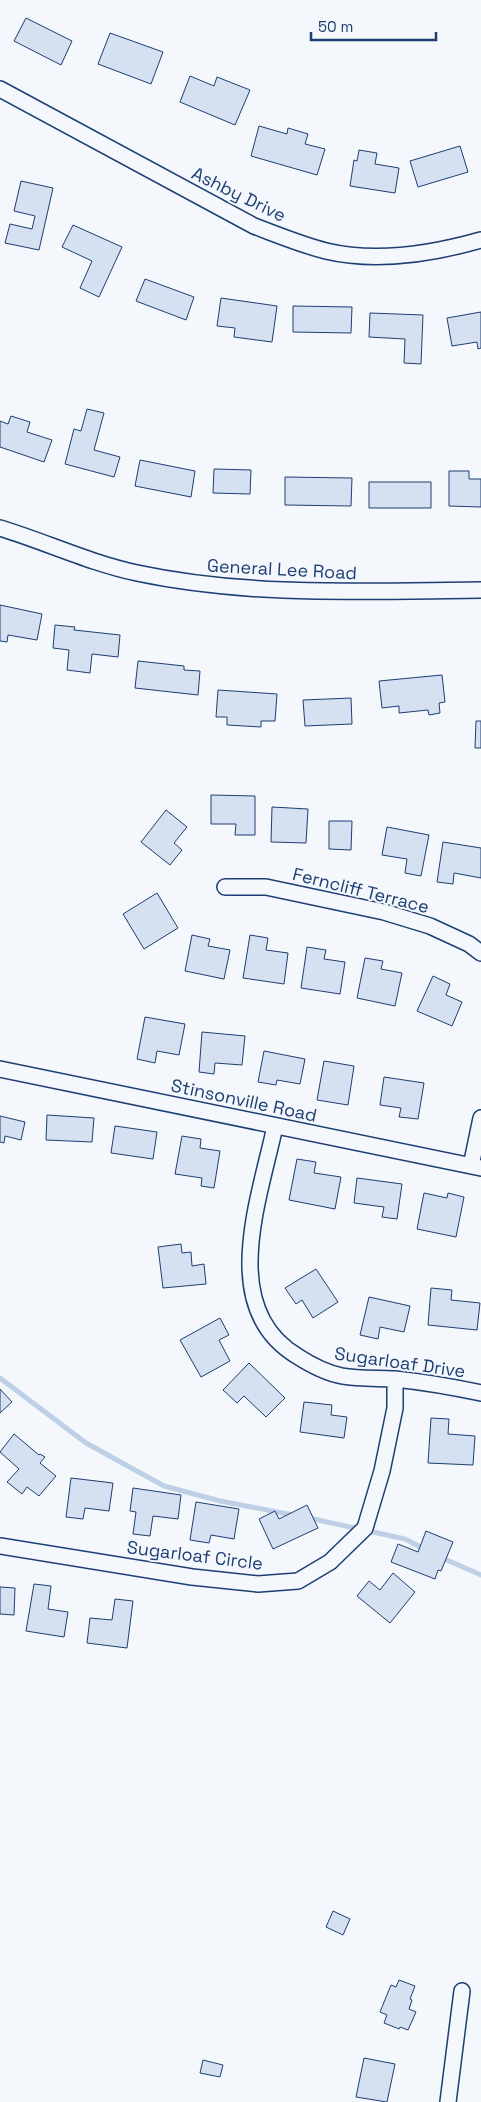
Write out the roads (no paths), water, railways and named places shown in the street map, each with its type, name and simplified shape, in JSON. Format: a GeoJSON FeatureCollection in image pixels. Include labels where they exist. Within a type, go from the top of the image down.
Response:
{"type":"FeatureCollection","features":[{"type":"Feature","properties":{"kind":"street","name":"Ashby Drive"},"geometry":{"type":"LineString","coordinates":[[0,89],[254,226],[296,242],[328,251],[368,256],[399,256],[436,251],[481,240]]}},
{"type":"Feature","properties":{"kind":"street","name":"General Lee Road"},"geometry":{"type":"LineString","coordinates":[[0,528],[135,573],[191,583],[249,590],[316,592],[481,590]]}},
{"type":"Feature","properties":{"kind":"street","name":"Ferncliff Terrace"},"geometry":{"type":"LineString","coordinates":[[225,887],[266,887],[384,912],[430,926],[469,944],[481,953]]}},
{"type":"Feature","properties":{"kind":"street","name":"Stinsonville Road"},"geometry":{"type":"LineString","coordinates":[[0,1069],[476,1167]]}},
{"type":"Feature","properties":{"kind":"street"},"geometry":{"type":"LineString","coordinates":[[476,1167],[481,1118]]}},
{"type":"Feature","properties":{"kind":"street","name":"Sugarloaf Drive"},"geometry":{"type":"LineString","coordinates":[[275,1126],[255,1217],[249,1257],[249,1278],[253,1296],[265,1326],[276,1341],[291,1353],[315,1367],[347,1377],[395,1379],[442,1385],[481,1393]]}},
{"type":"Feature","properties":{"kind":"street","name":"Sugarloaf Circle"},"geometry":{"type":"LineString","coordinates":[[0,1546],[192,1577],[258,1584],[298,1581],[330,1562],[365,1528],[382,1471],[395,1408],[395,1379]]}},
{"type":"Feature","properties":{"kind":"street"},"geometry":{"type":"LineString","coordinates":[[448,2102],[462,1991]]}},
{"type":"Feature","properties":{"kind":"waterway"},"geometry":{"type":"LineString","coordinates":[[0,1378],[86,1443],[164,1486],[220,1501],[293,1515]]}},
{"type":"Feature","properties":{"kind":"waterway"},"geometry":{"type":"LineString","coordinates":[[309,1518],[405,1539],[426,1550]]}},
{"type":"Feature","properties":{"kind":"waterway"},"geometry":{"type":"LineString","coordinates":[[440,1557],[481,1575]]}}]}
